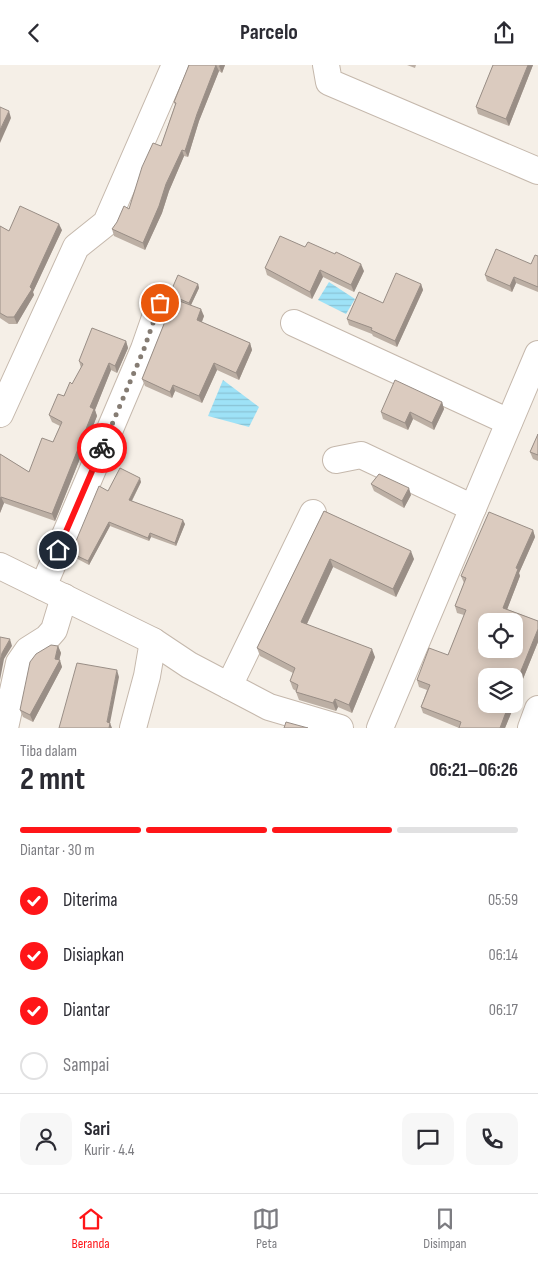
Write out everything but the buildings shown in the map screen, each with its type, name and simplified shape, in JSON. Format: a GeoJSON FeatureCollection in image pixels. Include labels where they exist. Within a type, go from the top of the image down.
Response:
{"type":"FeatureCollection","features":[{"type":"Feature","properties":{"kind":"street"},"geometry":{"type":"LineString","coordinates":[[0,414],[76,247],[106,223],[175,65]]}},
{"type":"Feature","properties":{"kind":"street"},"geometry":{"type":"LineString","coordinates":[[326,65],[329,82],[538,171]]}},
{"type":"Feature","properties":{"kind":"street"},"geometry":{"type":"LineString","coordinates":[[5,728],[19,663],[28,650],[48,638],[54,630],[53,592],[160,303]]}},
{"type":"Feature","properties":{"kind":"street"},"geometry":{"type":"LineString","coordinates":[[294,323],[509,422]]}},
{"type":"Feature","properties":{"kind":"street"},"geometry":{"type":"LineString","coordinates":[[380,728],[538,354]]}},
{"type":"Feature","properties":{"kind":"street"},"geometry":{"type":"LineString","coordinates":[[336,460],[361,455],[473,508]]}},
{"type":"Feature","properties":{"kind":"street"},"geometry":{"type":"LineString","coordinates":[[228,686],[313,513]]}},
{"type":"Feature","properties":{"kind":"street"},"geometry":{"type":"LineString","coordinates":[[0,566],[153,641],[189,665],[228,686],[266,717],[340,728]]}},
{"type":"Feature","properties":{"kind":"street"},"geometry":{"type":"LineString","coordinates":[[133,728],[147,677],[153,641]]}},
{"type":"Feature","properties":{"kind":"street"},"geometry":{"type":"LineString","coordinates":[[531,728],[538,709]]}},
{"type":"Feature","properties":{"kind":"water"},"geometry":{"type":"Polygon","coordinates":[[[329,282],[355,299],[346,314],[318,300],[329,282]]]}},
{"type":"Feature","properties":{"kind":"water"},"geometry":{"type":"Polygon","coordinates":[[[223,380],[259,407],[249,427],[208,416],[223,380]]]}},
{"type":"Feature","properties":{"kind":"way so far"},"geometry":{"type":"LineString","coordinates":[[102,448],[144,349],[160,303]]}},
{"type":"Feature","properties":{"kind":"route"},"geometry":{"type":"LineString","coordinates":[[58,550],[102,448]]}}]}
